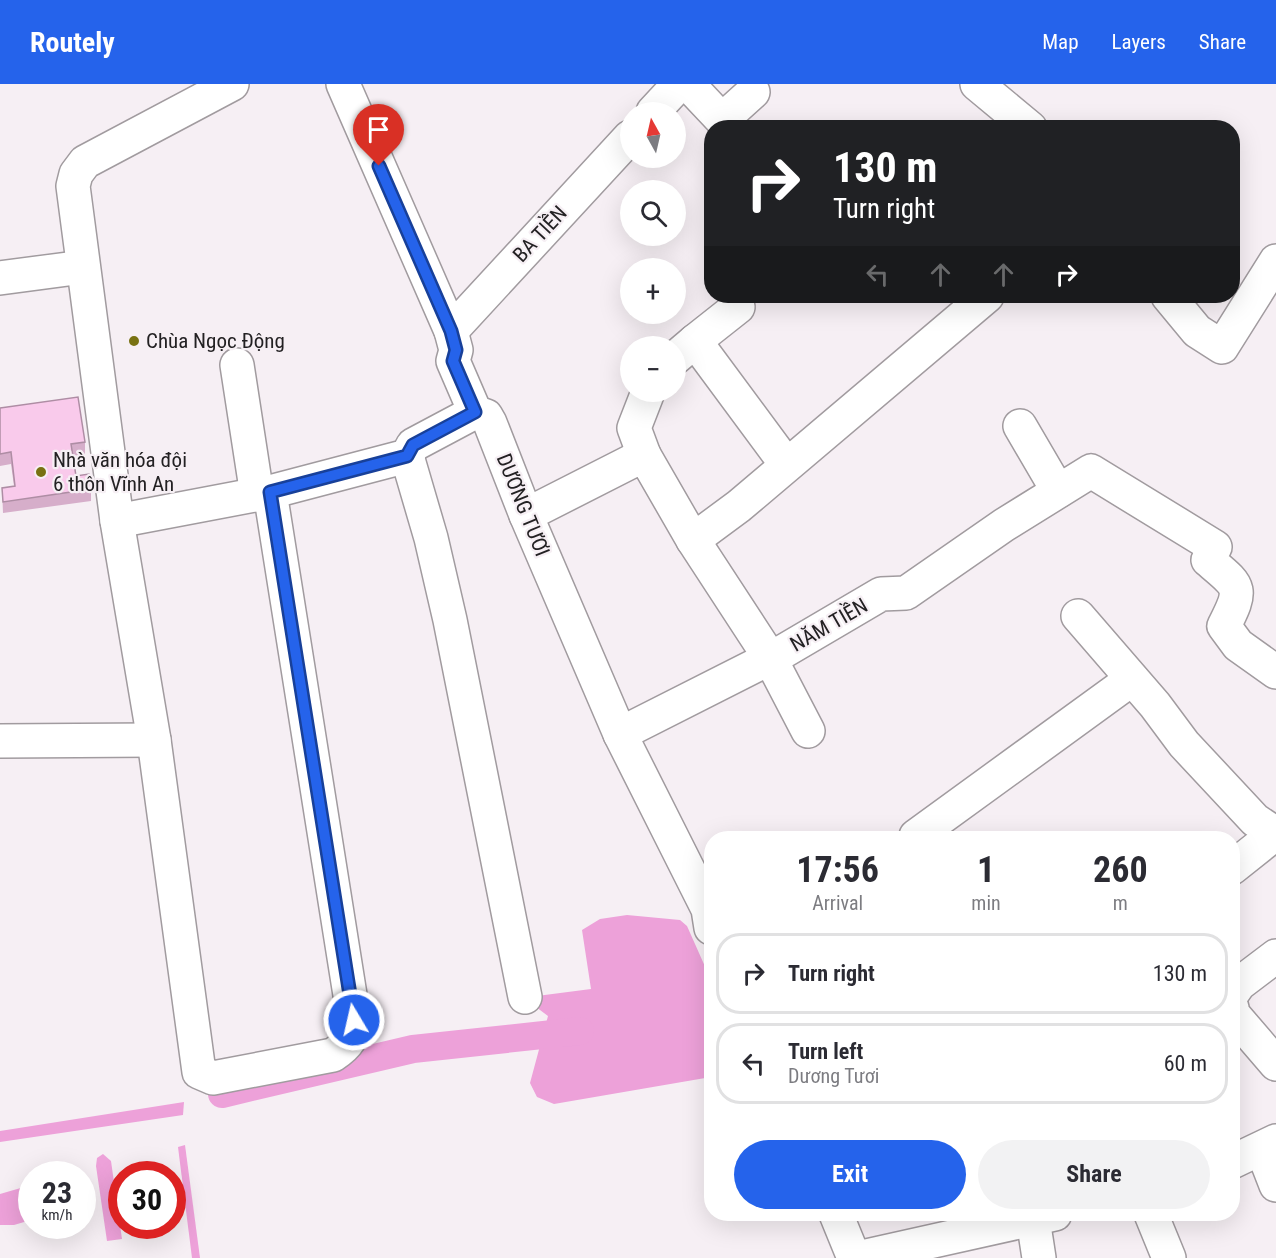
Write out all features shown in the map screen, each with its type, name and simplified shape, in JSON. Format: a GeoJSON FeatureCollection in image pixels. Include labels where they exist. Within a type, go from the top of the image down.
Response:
{"type":"FeatureCollection","features":[{"type":"Feature","properties":{"kind":"street"},"geometry":{"type":"LineString","coordinates":[[232,84],[93,158],[81,167],[73,186],[117,521],[154,740],[199,1072],[213,1078],[333,1055],[346,1046],[353,1036],[354,1020],[264,494],[237,364]]}},
{"type":"Feature","properties":{"kind":"street","name":"DƯƠNG TƯƠI"},"geometry":{"type":"LineString","coordinates":[[343,84],[451,331],[456,350],[453,361],[475,412],[486,416],[490,423],[526,515],[620,734],[704,901]]}},
{"type":"Feature","properties":{"kind":"street"},"geometry":{"type":"LineString","coordinates":[[662,102],[679,84]]}},
{"type":"Feature","properties":{"kind":"street"},"geometry":{"type":"LineString","coordinates":[[688,84],[722,120],[753,92]]}},
{"type":"Feature","properties":{"kind":"street"},"geometry":{"type":"LineString","coordinates":[[977,84],[1020,120]]}},
{"type":"Feature","properties":{"kind":"street","name":"BA TIỀN"},"geometry":{"type":"LineString","coordinates":[[451,331],[620,148]]}},
{"type":"Feature","properties":{"kind":"street"},"geometry":{"type":"LineString","coordinates":[[1174,303],[1197,331],[1222,347],[1276,261]]}},
{"type":"Feature","properties":{"kind":"street"},"geometry":{"type":"LineString","coordinates":[[0,278],[83,267]]}},
{"type":"Feature","properties":{"kind":"street"},"geometry":{"type":"LineString","coordinates":[[693,540],[740,506],[786,464],[979,303]]}},
{"type":"Feature","properties":{"kind":"street"},"geometry":{"type":"LineString","coordinates":[[686,349],[738,307]]}},
{"type":"Feature","properties":{"kind":"street"},"geometry":{"type":"LineString","coordinates":[[686,351],[786,464]]}},
{"type":"Feature","properties":{"kind":"street"},"geometry":{"type":"LineString","coordinates":[[644,402],[634,428],[644,455],[693,540],[770,658],[808,730]]}},
{"type":"Feature","properties":{"kind":"street"},"geometry":{"type":"LineString","coordinates":[[475,412],[413,445],[407,456],[431,538],[450,620],[525,997]]}},
{"type":"Feature","properties":{"kind":"street"},"geometry":{"type":"LineString","coordinates":[[1020,426],[1058,491]]}},
{"type":"Feature","properties":{"kind":"street"},"geometry":{"type":"LineString","coordinates":[[526,515],[644,455]]}},
{"type":"Feature","properties":{"kind":"street"},"geometry":{"type":"LineString","coordinates":[[117,521],[264,494],[407,456]]}},
{"type":"Feature","properties":{"kind":"street","name":"NĂM TIỀN"},"geometry":{"type":"LineString","coordinates":[[620,734],[770,658],[881,594],[906,593],[1091,471],[1215,547],[1208,561],[1234,582],[1237,600],[1224,626],[1238,645],[1276,672]]}},
{"type":"Feature","properties":{"kind":"street"},"geometry":{"type":"LineString","coordinates":[[1078,616],[1184,744],[1255,820],[1276,834],[1240,862]]}},
{"type":"Feature","properties":{"kind":"street"},"geometry":{"type":"LineString","coordinates":[[923,831],[1132,679]]}},
{"type":"Feature","properties":{"kind":"street"},"geometry":{"type":"LineString","coordinates":[[0,741],[154,740]]}},
{"type":"Feature","properties":{"kind":"street"},"geometry":{"type":"LineString","coordinates":[[1240,983],[1276,956]]}},
{"type":"Feature","properties":{"kind":"street"},"geometry":{"type":"LineString","coordinates":[[1240,1022],[1276,1064]]}},
{"type":"Feature","properties":{"kind":"street"},"geometry":{"type":"LineString","coordinates":[[1240,1158],[1269,1145],[1276,1185]]}},
{"type":"Feature","properties":{"kind":"street"},"geometry":{"type":"LineString","coordinates":[[839,1221],[855,1258],[1022,1221]]}},
{"type":"Feature","properties":{"kind":"street"},"geometry":{"type":"LineString","coordinates":[[1039,1258],[1043,1221]]}},
{"type":"Feature","properties":{"kind":"street"},"geometry":{"type":"LineString","coordinates":[[1154,1221],[1169,1258]]}},
{"type":"Feature","properties":{"kind":"shaded area"},"geometry":{"type":"Polygon","coordinates":[[[627,915],[680,920],[687,926],[704,964],[704,1078],[554,1104],[537,1097],[530,1083],[548,1016],[536,1007],[537,996],[591,989],[582,930],[600,919],[627,915]]]}},
{"type":"Feature","properties":{"kind":"shaded area"},"geometry":{"type":"Polygon","coordinates":[[[184,1102],[183,1115],[0,1142],[0,1131],[184,1102]]]}},
{"type":"Feature","properties":{"kind":"shaded area"},"geometry":{"type":"Polygon","coordinates":[[[185,1145],[200,1258],[192,1258],[186,1210],[186,1161],[180,1161],[178,1147],[185,1145]]]}},
{"type":"Feature","properties":{"kind":"shaded area"},"geometry":{"type":"Polygon","coordinates":[[[103,1154],[111,1161],[108,1161],[108,1239],[122,1239],[107,1241],[96,1166],[97,1158],[103,1154]]]}},
{"type":"Feature","properties":{"kind":"shaded area"},"geometry":{"type":"Polygon","coordinates":[[[18,1189],[18,1224],[0,1225],[0,1194],[18,1189]]]}},
{"type":"Feature","properties":{"kind":"building"},"geometry":{"type":"Polygon","coordinates":[[[78,397],[85,442],[71,444],[76,476],[89,474],[91,489],[3,502],[2,488],[15,486],[11,452],[0,454],[0,408],[78,397]]]}},
{"type":"Feature","properties":{"kind":"waterway"},"geometry":{"type":"LineString","coordinates":[[222,1094],[413,1049],[580,1031]]}},
{"type":"Feature","properties":{"kind":"place","name":"Chùa Ngọc Động"},"geometry":{"type":"Point","coordinates":[134,341]}},
{"type":"Feature","properties":{"kind":"place","name":"Nhà văn hóa đội 6 thôn Vĩnh An"},"geometry":{"type":"Point","coordinates":[41,472]}},
{"type":"Feature","properties":{"kind":"route"},"geometry":{"type":"LineString","coordinates":[[354,1020],[270,492],[407,456],[413,445],[475,412],[453,361],[456,350],[451,331],[379,166]]}}]}
